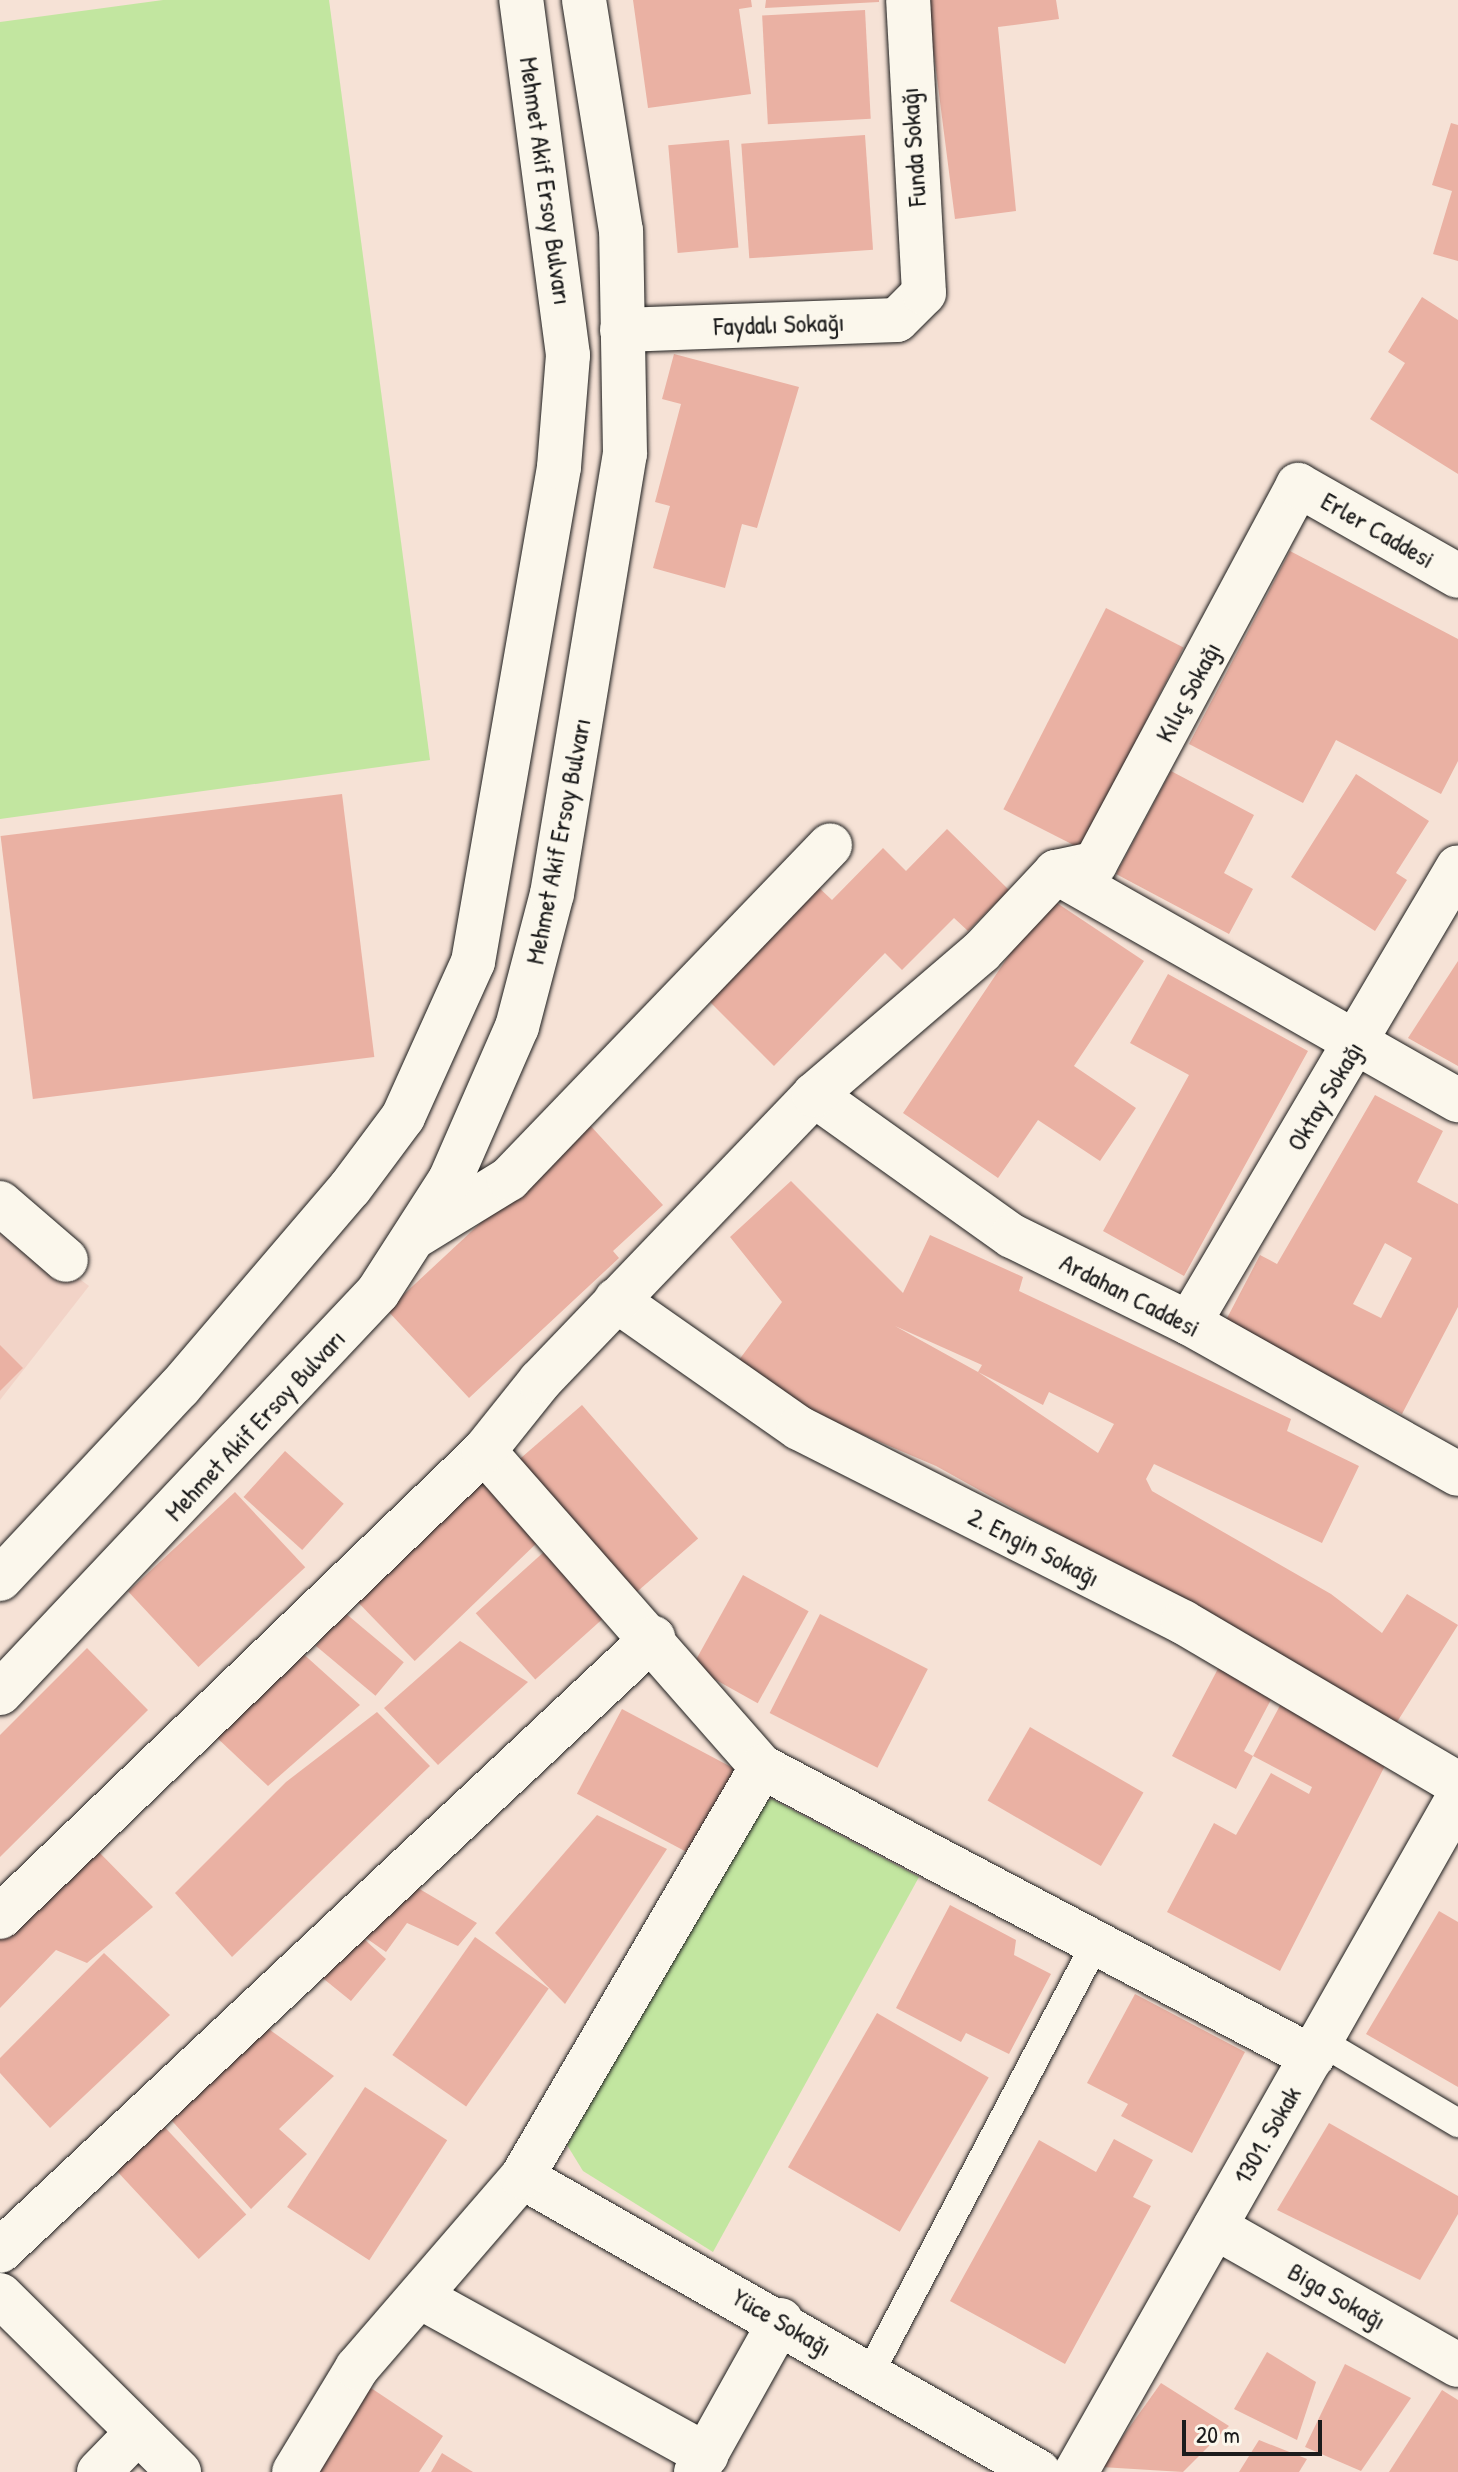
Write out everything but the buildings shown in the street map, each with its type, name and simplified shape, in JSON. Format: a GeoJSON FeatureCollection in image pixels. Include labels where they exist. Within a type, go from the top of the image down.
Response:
{"type":"FeatureCollection","features":[{"type":"Feature","properties":{"kind":"street","name":"Mehmet Akif Ersoy Bulvarı"},"geometry":{"type":"LineString","coordinates":[[0,1579],[179,1388],[350,1188],[403,1117],[473,962],[559,467],[568,355],[521,0]]}},
{"type":"Feature","properties":{"kind":"street","name":"Mehmet Akif Ersoy Bulvarı"},"geometry":{"type":"LineString","coordinates":[[0,1693],[378,1292],[416,1236],[483,1109],[540,950],[625,454],[621,231],[584,0]]}},
{"type":"Feature","properties":{"kind":"street","name":"Funda Sokağı"},"geometry":{"type":"LineString","coordinates":[[908,0],[924,293]]}},
{"type":"Feature","properties":{"kind":"street","name":"Faydalı Sokağı"},"geometry":{"type":"LineString","coordinates":[[622,330],[897,320],[924,293]]}},
{"type":"Feature","properties":{"kind":"street","name":"Erler Caddesi"},"geometry":{"type":"LineString","coordinates":[[1298,485],[1458,576]]}},
{"type":"Feature","properties":{"kind":"street","name":"Kılıç Sokağı"},"geometry":{"type":"LineString","coordinates":[[1056,872],[1095,864],[1298,485]]}},
{"type":"Feature","properties":{"kind":"street"},"geometry":{"type":"LineString","coordinates":[[416,1236],[509,1179],[830,845]]}},
{"type":"Feature","properties":{"kind":"street","name":"Oktay Sokağı"},"geometry":{"type":"LineString","coordinates":[[1189,1323],[1355,1047],[1458,867]]}},
{"type":"Feature","properties":{"kind":"street"},"geometry":{"type":"LineString","coordinates":[[0,1917],[484,1451],[616,1300],[814,1095],[981,952],[1056,872],[1355,1047],[1458,1100]]}},
{"type":"Feature","properties":{"kind":"street","name":"Ardahan Caddesi"},"geometry":{"type":"LineString","coordinates":[[814,1095],[1012,1236],[1189,1323],[1454,1461]]}},
{"type":"Feature","properties":{"kind":"street"},"geometry":{"type":"LineString","coordinates":[[0,1203],[66,1260]]}},
{"type":"Feature","properties":{"kind":"street","name":"2. Engin Sokağı"},"geometry":{"type":"LineString","coordinates":[[616,1300],[799,1428],[1183,1622],[1458,1784]]}},
{"type":"Feature","properties":{"kind":"street"},"geometry":{"type":"LineString","coordinates":[[484,1451],[653,1638],[762,1767],[1096,1942],[1316,2049]]}},
{"type":"Feature","properties":{"kind":"street"},"geometry":{"type":"LineString","coordinates":[[0,2251],[653,1638]]}},
{"type":"Feature","properties":{"kind":"street"},"geometry":{"type":"LineString","coordinates":[[294,2472],[357,2368],[422,2298],[522,2177],[762,1767]]}},
{"type":"Feature","properties":{"kind":"street","name":"1301. Sokak"},"geometry":{"type":"LineString","coordinates":[[1076,2472],[1458,1798]]}},
{"type":"Feature","properties":{"kind":"street","name":"Yüce Sokağı"},"geometry":{"type":"LineString","coordinates":[[522,2177],[781,2320],[1039,2472]]}},
{"type":"Feature","properties":{"kind":"street","name":"Biga Sokağı"},"geometry":{"type":"LineString","coordinates":[[1215,2227],[1458,2365]]}},
{"type":"Feature","properties":{"kind":"street"},"geometry":{"type":"LineString","coordinates":[[0,2295],[179,2472]]}},
{"type":"Feature","properties":{"kind":"street"},"geometry":{"type":"LineString","coordinates":[[422,2298],[701,2464],[781,2320]]}},
{"type":"Feature","properties":{"kind":"street"},"geometry":{"type":"LineString","coordinates":[[99,2472],[138,2432]]}},
{"type":"Feature","properties":{"kind":"lane"},"geometry":{"type":"LineString","coordinates":[[870,2373],[1096,1942]]}},
{"type":"Feature","properties":{"kind":"lane"},"geometry":{"type":"LineString","coordinates":[[1316,2049],[1458,2123]]}},
{"type":"Feature","properties":{"kind":"shaded area"},"geometry":{"type":"Polygon","coordinates":[[[0,1219],[89,1286],[0,1400],[0,1219]]]}},
{"type":"Feature","properties":{"kind":"green space"},"geometry":{"type":"Polygon","coordinates":[[[163,0],[329,0],[430,760],[0,819],[0,22],[163,0]]]}},
{"type":"Feature","properties":{"kind":"green space"},"geometry":{"type":"Polygon","coordinates":[[[772,1799],[919,1877],[713,2252],[583,2171],[567,2145],[757,1806],[772,1799]]]}}]}
